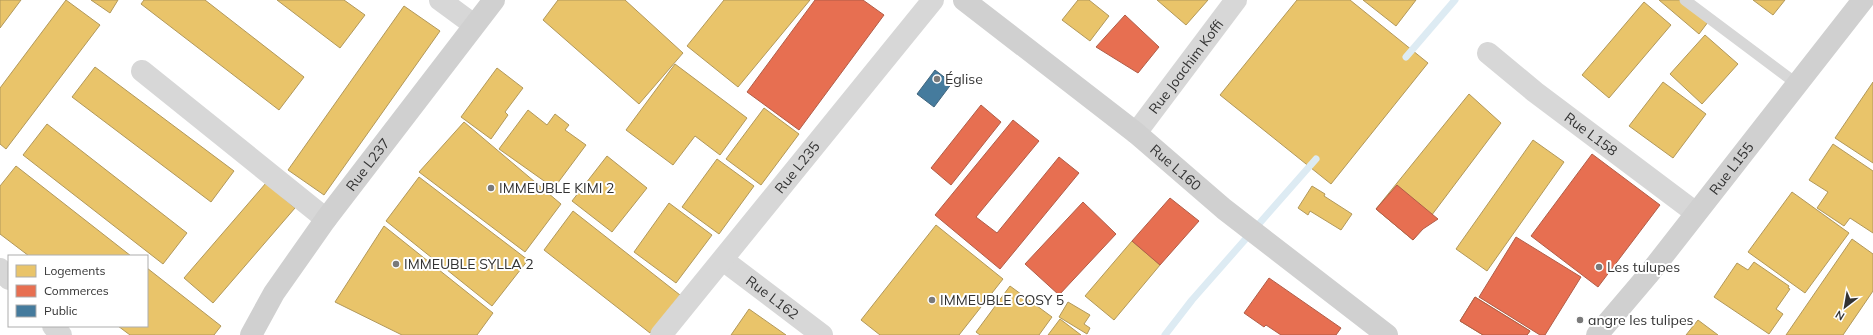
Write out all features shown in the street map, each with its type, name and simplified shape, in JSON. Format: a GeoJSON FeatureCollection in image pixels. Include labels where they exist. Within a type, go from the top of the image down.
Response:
{"type":"FeatureCollection","features":[{"type":"Feature","properties":{"kind":"street"},"geometry":{"type":"LineString","coordinates":[[440,0],[474,25]]}},
{"type":"Feature","properties":{"kind":"street","name":"Rue L237"},"geometry":{"type":"LineString","coordinates":[[251,335],[274,293],[326,220],[494,0]]}},
{"type":"Feature","properties":{"kind":"street","name":"Rue L235"},"geometry":{"type":"LineString","coordinates":[[661,335],[933,0]]}},
{"type":"Feature","properties":{"kind":"street","name":"Rue L160"},"geometry":{"type":"LineString","coordinates":[[964,0],[1136,133],[1224,209],[1387,335]]}},
{"type":"Feature","properties":{"kind":"street","name":"Rue Joachim Koffi"},"geometry":{"type":"LineString","coordinates":[[1136,133],[1236,0]]}},
{"type":"Feature","properties":{"kind":"street","name":"Rue L155"},"geometry":{"type":"LineString","coordinates":[[1598,335],[1863,0]]}},
{"type":"Feature","properties":{"kind":"street","name":"Rue L158"},"geometry":{"type":"LineString","coordinates":[[1488,54],[1535,92],[1696,213]]}},
{"type":"Feature","properties":{"kind":"street"},"geometry":{"type":"LineString","coordinates":[[142,71],[326,220]]}},
{"type":"Feature","properties":{"kind":"street","name":"Rue L162"},"geometry":{"type":"LineString","coordinates":[[723,260],[822,335]]}},
{"type":"Feature","properties":{"kind":"street"},"geometry":{"type":"LineString","coordinates":[[0,269],[8,278]]}},
{"type":"Feature","properties":{"kind":"street"},"geometry":{"type":"LineString","coordinates":[[54,327],[61,335]]}},
{"type":"Feature","properties":{"kind":"lane"},"geometry":{"type":"LineString","coordinates":[[1685,0],[1797,84]]}},
{"type":"Feature","properties":{"kind":"building: Logements"},"geometry":{"type":"Polygon","coordinates":[[[0,0],[21,0],[0,28],[0,0]]]}},
{"type":"Feature","properties":{"kind":"building: Logements"},"geometry":{"type":"Polygon","coordinates":[[[66,0],[100,25],[6,149],[0,144],[0,88],[66,0]]]}},
{"type":"Feature","properties":{"kind":"building: Logements"},"geometry":{"type":"Polygon","coordinates":[[[91,0],[118,0],[110,13],[91,0]]]}},
{"type":"Feature","properties":{"kind":"building: Logements"},"geometry":{"type":"Polygon","coordinates":[[[144,0],[205,0],[304,77],[279,110],[141,4],[144,0]]]}},
{"type":"Feature","properties":{"kind":"building: Logements"},"geometry":{"type":"Polygon","coordinates":[[[277,0],[344,0],[365,15],[340,48],[277,0]]]}},
{"type":"Feature","properties":{"kind":"building: Logements"},"geometry":{"type":"Polygon","coordinates":[[[558,0],[625,0],[683,53],[639,104],[543,20],[558,0]]]}},
{"type":"Feature","properties":{"kind":"building: Logements"},"geometry":{"type":"Polygon","coordinates":[[[724,0],[810,0],[738,87],[687,46],[724,0]]]}},
{"type":"Feature","properties":{"kind":"building: Logements"},"geometry":{"type":"Polygon","coordinates":[[[1078,0],[1089,0],[1109,16],[1090,41],[1062,20],[1078,0]]]}},
{"type":"Feature","properties":{"kind":"building: Logements"},"geometry":{"type":"Polygon","coordinates":[[[1157,0],[1208,0],[1186,25],[1157,0]]]}},
{"type":"Feature","properties":{"kind":"building: Logements"},"geometry":{"type":"Polygon","coordinates":[[[1297,0],[1350,0],[1428,63],[1331,184],[1220,95],[1297,0]]]}},
{"type":"Feature","properties":{"kind":"building: Logements"},"geometry":{"type":"Polygon","coordinates":[[[1363,0],[1416,0],[1396,26],[1363,0]]]}},
{"type":"Feature","properties":{"kind":"building: Logements"},"geometry":{"type":"Polygon","coordinates":[[[1659,0],[1689,0],[1711,18],[1699,34],[1659,0]]]}},
{"type":"Feature","properties":{"kind":"building: Logements"},"geometry":{"type":"Polygon","coordinates":[[[1753,0],[1785,0],[1773,15],[1753,0]]]}},
{"type":"Feature","properties":{"kind":"building: Logements"},"geometry":{"type":"Polygon","coordinates":[[[1644,2],[1671,25],[1609,98],[1582,75],[1644,2]]]}},
{"type":"Feature","properties":{"kind":"building: Logements"},"geometry":{"type":"Polygon","coordinates":[[[404,6],[440,31],[324,195],[288,170],[404,6]]]}},
{"type":"Feature","properties":{"kind":"building: Logements"},"geometry":{"type":"Polygon","coordinates":[[[1705,35],[1738,64],[1702,104],[1670,74],[1705,35]]]}},
{"type":"Feature","properties":{"kind":"building: Logements"},"geometry":{"type":"Polygon","coordinates":[[[675,64],[747,118],[720,155],[695,136],[673,165],[626,130],[675,64]]]}},
{"type":"Feature","properties":{"kind":"building: Logements"},"geometry":{"type":"Polygon","coordinates":[[[95,67],[234,171],[211,202],[72,97],[95,67]]]}},
{"type":"Feature","properties":{"kind":"building: Logements"},"geometry":{"type":"Polygon","coordinates":[[[497,68],[523,88],[505,112],[508,115],[491,139],[461,117],[497,68]]]}},
{"type":"Feature","properties":{"kind":"building: Logements"},"geometry":{"type":"Polygon","coordinates":[[[1663,82],[1706,114],[1673,158],[1629,126],[1663,82]]]}},
{"type":"Feature","properties":{"kind":"building: Logements"},"geometry":{"type":"Polygon","coordinates":[[[1873,82],[1873,163],[1835,138],[1873,82]]]}},
{"type":"Feature","properties":{"kind":"building: Logements"},"geometry":{"type":"Polygon","coordinates":[[[1469,94],[1501,123],[1413,240],[1376,209],[1469,94]]]}},
{"type":"Feature","properties":{"kind":"building: Logements"},"geometry":{"type":"Polygon","coordinates":[[[764,108],[799,134],[761,185],[726,159],[764,108]]]}},
{"type":"Feature","properties":{"kind":"building: Logements"},"geometry":{"type":"Polygon","coordinates":[[[528,110],[547,125],[555,114],[569,125],[565,130],[586,145],[554,188],[499,149],[528,110]]]}},
{"type":"Feature","properties":{"kind":"building: Logements","name":"IMMEUBLE KIMI 2"},"geometry":{"type":"Polygon","coordinates":[[[464,122],[561,204],[525,252],[419,172],[464,122]]]}},
{"type":"Feature","properties":{"kind":"building: Logements"},"geometry":{"type":"Polygon","coordinates":[[[47,124],[187,233],[163,264],[23,155],[47,124]]]}},
{"type":"Feature","properties":{"kind":"building: Logements"},"geometry":{"type":"Polygon","coordinates":[[[1533,140],[1564,162],[1487,271],[1456,249],[1533,140]]]}},
{"type":"Feature","properties":{"kind":"building: Logements"},"geometry":{"type":"Polygon","coordinates":[[[1833,144],[1873,171],[1873,233],[1850,218],[1844,226],[1817,208],[1828,192],[1809,180],[1833,144]]]}},
{"type":"Feature","properties":{"kind":"building: Logements"},"geometry":{"type":"Polygon","coordinates":[[[607,156],[647,188],[612,232],[572,201],[607,156]]]}},
{"type":"Feature","properties":{"kind":"building: Logements"},"geometry":{"type":"Polygon","coordinates":[[[717,159],[754,186],[719,234],[682,207],[717,159]]]}},
{"type":"Feature","properties":{"kind":"building: Logements"},"geometry":{"type":"Polygon","coordinates":[[[16,166],[130,255],[28,255],[0,234],[0,186],[16,166]]]}},
{"type":"Feature","properties":{"kind":"building: Logements"},"geometry":{"type":"Polygon","coordinates":[[[419,177],[528,260],[492,306],[386,221],[419,177]]]}},
{"type":"Feature","properties":{"kind":"building: Logements"},"geometry":{"type":"Polygon","coordinates":[[[266,183],[295,208],[213,303],[184,278],[266,183]]]}},
{"type":"Feature","properties":{"kind":"building: Logements"},"geometry":{"type":"Polygon","coordinates":[[[1312,186],[1325,194],[1324,196],[1352,214],[1341,230],[1310,211],[1308,215],[1298,208],[1312,186]]]}},
{"type":"Feature","properties":{"kind":"building: Logements"},"geometry":{"type":"Polygon","coordinates":[[[1792,192],[1849,233],[1805,293],[1748,252],[1792,192]]]}},
{"type":"Feature","properties":{"kind":"building: Logements"},"geometry":{"type":"Polygon","coordinates":[[[669,203],[712,235],[676,283],[634,252],[669,203]]]}},
{"type":"Feature","properties":{"kind":"building: Logements"},"geometry":{"type":"Polygon","coordinates":[[[573,211],[680,295],[650,333],[544,250],[573,211]]]}},
{"type":"Feature","properties":{"kind":"building: Logements","name":"IMMEUBLE COSY 5"},"geometry":{"type":"Polygon","coordinates":[[[936,225],[1003,279],[959,335],[880,335],[861,320],[936,225]]]}},
{"type":"Feature","properties":{"kind":"building: Logements","name":"IMMEUBLE SYLLA 2"},"geometry":{"type":"Polygon","coordinates":[[[384,226],[493,313],[477,335],[402,335],[335,302],[384,226]]]}},
{"type":"Feature","properties":{"kind":"building: Logements"},"geometry":{"type":"Polygon","coordinates":[[[1852,239],[1873,254],[1873,291],[1843,335],[1786,335],[1852,239]]]}},
{"type":"Feature","properties":{"kind":"building: Logements"},"geometry":{"type":"Polygon","coordinates":[[[1132,241],[1160,265],[1114,320],[1085,296],[1132,241]]]}},
{"type":"Feature","properties":{"kind":"building: Logements"},"geometry":{"type":"Polygon","coordinates":[[[1754,262],[1789,286],[1788,288],[1790,289],[1776,309],[1783,314],[1769,334],[1714,297],[1737,263],[1748,270],[1754,262]]]}},
{"type":"Feature","properties":{"kind":"building: Logements"},"geometry":{"type":"Polygon","coordinates":[[[148,269],[221,326],[214,335],[130,335],[119,327],[148,327],[148,269]]]}},
{"type":"Feature","properties":{"kind":"building: Logements"},"geometry":{"type":"Polygon","coordinates":[[[1010,286],[1052,317],[1039,335],[980,335],[976,332],[1010,286]]]}},
{"type":"Feature","properties":{"kind":"building: Logements"},"geometry":{"type":"Polygon","coordinates":[[[1475,297],[1530,331],[1527,335],[1483,335],[1460,321],[1475,297]]]}},
{"type":"Feature","properties":{"kind":"building: Logements"},"geometry":{"type":"Polygon","coordinates":[[[1068,302],[1090,315],[1084,324],[1090,328],[1087,334],[1059,317],[1068,302]]]}},
{"type":"Feature","properties":{"kind":"building: Logements"},"geometry":{"type":"Polygon","coordinates":[[[749,309],[786,335],[731,335],[749,309]]]}},
{"type":"Feature","properties":{"kind":"building: Logements"},"geometry":{"type":"Polygon","coordinates":[[[1060,319],[1081,335],[1048,335],[1060,319]]]}},
{"type":"Feature","properties":{"kind":"building: Logements"},"geometry":{"type":"Polygon","coordinates":[[[1698,320],[1718,335],[1686,335],[1698,320]]]}},
{"type":"Feature","properties":{"kind":"building: Commerces"},"geometry":{"type":"Polygon","coordinates":[[[815,0],[863,0],[884,15],[799,130],[747,92],[815,0]]]}},
{"type":"Feature","properties":{"kind":"building: Commerces"},"geometry":{"type":"Polygon","coordinates":[[[1125,15],[1159,47],[1138,73],[1096,47],[1125,15]]]}},
{"type":"Feature","properties":{"kind":"building: Commerces"},"geometry":{"type":"Polygon","coordinates":[[[981,105],[1001,122],[951,185],[931,168],[981,105]]]}},
{"type":"Feature","properties":{"kind":"building: Commerces"},"geometry":{"type":"Polygon","coordinates":[[[1013,120],[1039,141],[976,217],[997,233],[1059,157],[1079,173],[1000,269],[935,215],[1013,120]]]}},
{"type":"Feature","properties":{"kind":"building: Commerces"},"geometry":{"type":"Polygon","coordinates":[[[1592,154],[1660,205],[1598,287],[1531,236],[1592,154]]]}},
{"type":"Feature","properties":{"kind":"building: Commerces"},"geometry":{"type":"Polygon","coordinates":[[[1397,185],[1438,219],[1423,229],[1413,240],[1376,209],[1397,185]]]}},
{"type":"Feature","properties":{"kind":"building: Commerces"},"geometry":{"type":"Polygon","coordinates":[[[1170,198],[1199,221],[1160,265],[1132,241],[1170,198]]]}},
{"type":"Feature","properties":{"kind":"building: Commerces"},"geometry":{"type":"Polygon","coordinates":[[[1083,202],[1116,234],[1059,295],[1025,264],[1083,202]]]}},
{"type":"Feature","properties":{"kind":"building: Commerces"},"geometry":{"type":"Polygon","coordinates":[[[1516,237],[1581,277],[1545,335],[1540,335],[1479,297],[1516,237]]]}},
{"type":"Feature","properties":{"kind":"building: Commerces"},"geometry":{"type":"Polygon","coordinates":[[[1269,278],[1341,328],[1336,335],[1281,335],[1266,325],[1264,327],[1244,313],[1269,278]]]}},
{"type":"Feature","properties":{"kind":"building: Commerces"},"geometry":{"type":"Polygon","coordinates":[[[1475,297],[1530,331],[1527,335],[1483,335],[1460,321],[1475,297]]]}},
{"type":"Feature","properties":{"kind":"building: Public"},"geometry":{"type":"Polygon","coordinates":[[[935,70],[952,83],[934,107],[917,94],[935,70]]]}},
{"type":"Feature","properties":{"kind":"waterway"},"geometry":{"type":"LineString","coordinates":[[1406,57],[1455,0]]}},
{"type":"Feature","properties":{"kind":"waterway"},"geometry":{"type":"LineString","coordinates":[[1165,335],[1192,300],[1316,159]]}},
{"type":"Feature","properties":{"kind":"place","name":"Église"},"geometry":{"type":"Point","coordinates":[937,79]}},
{"type":"Feature","properties":{"kind":"place","name":"IMMEUBLE KIMI 2"},"geometry":{"type":"Point","coordinates":[491,188]}},
{"type":"Feature","properties":{"kind":"place","name":"IMMEUBLE SYLLA 2"},"geometry":{"type":"Point","coordinates":[396,264]}},
{"type":"Feature","properties":{"kind":"place","name":"Les tulupes"},"geometry":{"type":"Point","coordinates":[1599,267]}},
{"type":"Feature","properties":{"kind":"place","name":"IMMEUBLE COSY 5"},"geometry":{"type":"Point","coordinates":[932,300]}},
{"type":"Feature","properties":{"kind":"place","name":"angre les tulipes"},"geometry":{"type":"Point","coordinates":[1580,320]}}]}
